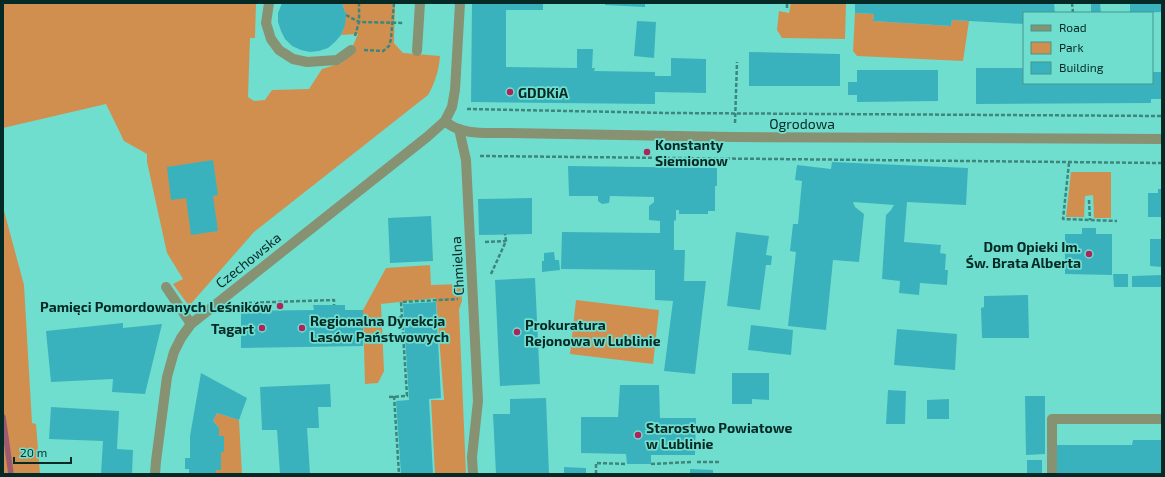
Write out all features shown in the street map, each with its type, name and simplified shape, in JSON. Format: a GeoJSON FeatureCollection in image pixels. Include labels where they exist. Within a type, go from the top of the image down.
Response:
{"type":"FeatureCollection","features":[{"type":"Feature","properties":{"kind":"street"},"geometry":{"type":"LineString","coordinates":[[269,3],[266,23],[271,39],[279,50],[293,59],[308,62],[336,60],[351,50]]}},
{"type":"Feature","properties":{"kind":"street"},"geometry":{"type":"LineString","coordinates":[[417,51],[420,3]]}},
{"type":"Feature","properties":{"kind":"street"},"geometry":{"type":"LineString","coordinates":[[445,121],[452,107],[455,90],[460,3]]}},
{"type":"Feature","properties":{"kind":"street","name":"Ogrodowa"},"geometry":{"type":"LineString","coordinates":[[445,121],[450,126],[470,132],[503,133],[733,137],[1162,140]]}},
{"type":"Feature","properties":{"kind":"street","name":"Czechowska"},"geometry":{"type":"LineString","coordinates":[[155,474],[167,378],[174,352],[181,338],[191,324],[427,137],[445,121]]}},
{"type":"Feature","properties":{"kind":"street","name":"Chmielna"},"geometry":{"type":"LineString","coordinates":[[459,129],[466,160],[478,401],[472,457],[473,474]]}},
{"type":"Feature","properties":{"kind":"street"},"geometry":{"type":"LineString","coordinates":[[166,288],[191,324]]}},
{"type":"Feature","properties":{"kind":"street"},"geometry":{"type":"LineString","coordinates":[[1052,474],[1052,420],[1162,419]]}},
{"type":"Feature","properties":{"kind":"path"},"geometry":{"type":"LineString","coordinates":[[359,3],[359,22],[351,50],[383,51],[389,46],[392,39],[394,3]]}},
{"type":"Feature","properties":{"kind":"path"},"geometry":{"type":"LineString","coordinates":[[787,3],[787,8]]}},
{"type":"Feature","properties":{"kind":"path"},"geometry":{"type":"LineString","coordinates":[[346,15],[359,22],[418,24]]}},
{"type":"Feature","properties":{"kind":"path"},"geometry":{"type":"LineString","coordinates":[[736,114],[737,62]]}},
{"type":"Feature","properties":{"kind":"path"},"geometry":{"type":"LineString","coordinates":[[466,109],[736,114],[1162,116]]}},
{"type":"Feature","properties":{"kind":"path"},"geometry":{"type":"LineString","coordinates":[[475,156],[1162,163]]}},
{"type":"Feature","properties":{"kind":"path"},"geometry":{"type":"LineString","coordinates":[[1069,163],[1063,219],[1117,221]]}},
{"type":"Feature","properties":{"kind":"path"},"geometry":{"type":"LineString","coordinates":[[1089,200],[1090,220]]}},
{"type":"Feature","properties":{"kind":"path"},"geometry":{"type":"LineString","coordinates":[[491,274],[506,241],[505,234]]}},
{"type":"Feature","properties":{"kind":"path"},"geometry":{"type":"LineString","coordinates":[[470,242],[506,241]]}},
{"type":"Feature","properties":{"kind":"path"},"geometry":{"type":"LineString","coordinates":[[389,397],[407,396],[401,302],[473,298]]}},
{"type":"Feature","properties":{"kind":"path"},"geometry":{"type":"LineString","coordinates":[[242,304],[334,300],[334,305]]}},
{"type":"Feature","properties":{"kind":"path"},"geometry":{"type":"LineString","coordinates":[[393,322],[402,316]]}},
{"type":"Feature","properties":{"kind":"path"},"geometry":{"type":"LineString","coordinates":[[394,396],[398,474]]}},
{"type":"Feature","properties":{"kind":"path"},"geometry":{"type":"LineString","coordinates":[[651,464],[691,462]]}},
{"type":"Feature","properties":{"kind":"path"},"geometry":{"type":"LineString","coordinates":[[697,462],[720,462]]}},
{"type":"Feature","properties":{"kind":"path"},"geometry":{"type":"LineString","coordinates":[[596,474],[596,463],[627,464]]}},
{"type":"Feature","properties":{"kind":"green space"},"geometry":{"type":"Polygon","coordinates":[[[3,3],[256,3],[255,38],[250,38],[248,97],[254,101],[265,100],[272,90],[309,89],[322,69],[342,63],[351,50],[358,34],[341,35],[345,19],[345,12],[342,3],[395,3],[394,43],[403,53],[440,56],[438,71],[428,95],[254,232],[189,306],[173,284],[183,279],[167,253],[147,162],[147,154],[124,141],[106,104],[3,128],[3,3]]]}},
{"type":"Feature","properties":{"kind":"green space"},"geometry":{"type":"Polygon","coordinates":[[[791,3],[846,3],[845,39],[782,38],[777,30],[779,11],[789,13],[791,3]]]}},
{"type":"Feature","properties":{"kind":"green space"},"geometry":{"type":"Polygon","coordinates":[[[855,13],[874,14],[873,21],[951,26],[952,20],[969,21],[963,61],[857,56],[853,51],[855,13]]]}},
{"type":"Feature","properties":{"kind":"green space"},"geometry":{"type":"Polygon","coordinates":[[[1071,172],[1111,172],[1111,218],[1094,218],[1093,195],[1085,196],[1084,217],[1066,217],[1071,172]]]}},
{"type":"Feature","properties":{"kind":"green space"},"geometry":{"type":"Polygon","coordinates":[[[3,207],[24,285],[32,423],[36,424],[40,474],[3,474],[3,207]]]}},
{"type":"Feature","properties":{"kind":"green space"},"geometry":{"type":"Polygon","coordinates":[[[430,265],[431,285],[461,284],[462,301],[459,309],[466,474],[435,474],[431,400],[444,400],[436,298],[381,304],[384,371],[378,383],[365,384],[363,310],[386,268],[430,265]]]}},
{"type":"Feature","properties":{"kind":"green space"},"geometry":{"type":"Polygon","coordinates":[[[576,300],[659,310],[653,364],[570,354],[576,300]]]}},
{"type":"Feature","properties":{"kind":"green space"},"geometry":{"type":"Polygon","coordinates":[[[217,413],[239,420],[242,474],[216,474],[216,470],[221,470],[221,452],[224,451],[224,436],[219,436],[219,428],[213,421],[217,413]]]}},
{"type":"Feature","properties":{"kind":"building"},"geometry":{"type":"Polygon","coordinates":[[[282,3],[342,3],[346,15],[345,25],[341,35],[328,48],[319,51],[310,52],[292,46],[285,39],[278,22],[278,13],[282,3]]]}},
{"type":"Feature","properties":{"kind":"building"},"geometry":{"type":"Polygon","coordinates":[[[472,3],[543,3],[543,10],[506,10],[506,67],[577,68],[577,49],[593,49],[592,68],[595,68],[594,71],[655,72],[655,76],[671,76],[671,58],[706,59],[706,93],[655,92],[655,104],[471,102],[472,3]]]}},
{"type":"Feature","properties":{"kind":"building"},"geometry":{"type":"Polygon","coordinates":[[[605,3],[645,3],[645,7],[605,5],[605,3]]]}},
{"type":"Feature","properties":{"kind":"building"},"geometry":{"type":"Polygon","coordinates":[[[855,3],[1054,3],[1055,12],[1023,12],[1023,24],[952,20],[951,26],[873,21],[874,14],[855,13],[855,3]]]}},
{"type":"Feature","properties":{"kind":"building"},"geometry":{"type":"Polygon","coordinates":[[[1091,3],[1100,3],[1101,12],[1091,12],[1091,3]]]}},
{"type":"Feature","properties":{"kind":"building"},"geometry":{"type":"Polygon","coordinates":[[[1130,3],[1162,3],[1162,12],[1130,12],[1130,3]]]}},
{"type":"Feature","properties":{"kind":"building"},"geometry":{"type":"Polygon","coordinates":[[[637,21],[656,22],[654,58],[634,56],[637,21]]]}},
{"type":"Feature","properties":{"kind":"building"},"geometry":{"type":"Polygon","coordinates":[[[749,52],[840,54],[840,86],[749,86],[749,52]]]}},
{"type":"Feature","properties":{"kind":"building"},"geometry":{"type":"Polygon","coordinates":[[[976,68],[1023,68],[1023,84],[1153,84],[1153,72],[1162,72],[1162,99],[1151,99],[1151,103],[976,104],[976,68]]]}},
{"type":"Feature","properties":{"kind":"building"},"geometry":{"type":"Polygon","coordinates":[[[857,70],[938,70],[938,101],[857,102],[857,95],[848,95],[848,82],[857,82],[857,70]]]}},
{"type":"Feature","properties":{"kind":"building"},"geometry":{"type":"Polygon","coordinates":[[[213,160],[218,195],[213,196],[218,231],[191,235],[186,198],[171,200],[167,167],[213,160]]]}},
{"type":"Feature","properties":{"kind":"building"},"geometry":{"type":"Polygon","coordinates":[[[832,162],[968,168],[966,205],[907,202],[904,242],[941,245],[940,253],[946,254],[945,270],[948,270],[947,285],[920,283],[919,295],[899,293],[900,281],[882,279],[886,215],[894,205],[853,202],[855,207],[864,214],[859,262],[833,260],[826,330],[788,326],[796,252],[790,251],[793,224],[798,224],[802,181],[795,180],[797,165],[831,169],[832,162]]]}},
{"type":"Feature","properties":{"kind":"building"},"geometry":{"type":"Polygon","coordinates":[[[568,166],[717,168],[715,211],[708,211],[708,214],[679,214],[679,210],[676,210],[676,221],[674,220],[674,250],[685,250],[684,281],[706,281],[695,374],[664,371],[673,301],[655,300],[655,270],[561,269],[562,232],[660,233],[660,221],[649,220],[649,206],[654,202],[654,197],[610,196],[609,203],[602,204],[598,201],[598,196],[569,196],[568,166]]]}},
{"type":"Feature","properties":{"kind":"building"},"geometry":{"type":"Polygon","coordinates":[[[1158,189],[1162,189],[1162,217],[1148,217],[1148,193],[1158,193],[1158,189]]]}},
{"type":"Feature","properties":{"kind":"building"},"geometry":{"type":"Polygon","coordinates":[[[532,198],[532,234],[479,235],[478,199],[532,198]]]}},
{"type":"Feature","properties":{"kind":"building"},"geometry":{"type":"Polygon","coordinates":[[[431,216],[433,261],[390,263],[388,218],[431,216]]]}},
{"type":"Feature","properties":{"kind":"building","name":"Dom Opieki Im. Św. Brata Alberta"},"geometry":{"type":"Polygon","coordinates":[[[1082,228],[1096,228],[1096,234],[1112,234],[1112,275],[1065,274],[1065,234],[1082,234],[1082,228]]]}},
{"type":"Feature","properties":{"kind":"building"},"geometry":{"type":"Polygon","coordinates":[[[736,232],[769,236],[766,255],[772,256],[771,265],[766,265],[760,310],[727,306],[736,232]]]}},
{"type":"Feature","properties":{"kind":"building"},"geometry":{"type":"Polygon","coordinates":[[[1150,239],[1162,239],[1162,267],[1150,266],[1150,239]]]}},
{"type":"Feature","properties":{"kind":"building"},"geometry":{"type":"Polygon","coordinates":[[[554,252],[555,260],[559,260],[560,270],[542,272],[544,253],[554,252]]]}},
{"type":"Feature","properties":{"kind":"building"},"geometry":{"type":"Polygon","coordinates":[[[1113,274],[1128,274],[1128,287],[1114,287],[1113,274]]]}},
{"type":"Feature","properties":{"kind":"building"},"geometry":{"type":"Polygon","coordinates":[[[1162,275],[1162,287],[1132,287],[1132,276],[1162,275]]]}},
{"type":"Feature","properties":{"kind":"building","name":"Prokuratura Rejonowa w Lublinie"},"geometry":{"type":"Polygon","coordinates":[[[535,278],[540,384],[500,386],[495,280],[535,278]]]}},
{"type":"Feature","properties":{"kind":"building"},"geometry":{"type":"Polygon","coordinates":[[[1028,295],[1029,338],[982,338],[981,308],[984,307],[984,296],[1028,295]]]}},
{"type":"Feature","properties":{"kind":"building"},"geometry":{"type":"Polygon","coordinates":[[[436,302],[441,398],[429,399],[433,474],[401,474],[396,401],[409,400],[403,304],[436,302]]]}},
{"type":"Feature","properties":{"kind":"building","name":"Regionalna Dyrekcja Lasów Państwowych"},"geometry":{"type":"Polygon","coordinates":[[[313,305],[345,305],[345,310],[363,310],[363,346],[241,348],[241,311],[314,310],[313,305]]]}},
{"type":"Feature","properties":{"kind":"building"},"geometry":{"type":"Polygon","coordinates":[[[123,323],[123,328],[162,324],[145,394],[112,392],[113,379],[51,382],[46,331],[123,323]]]}},
{"type":"Feature","properties":{"kind":"building"},"geometry":{"type":"Polygon","coordinates":[[[751,325],[793,330],[791,355],[748,350],[751,325]]]}},
{"type":"Feature","properties":{"kind":"building"},"geometry":{"type":"Polygon","coordinates":[[[897,329],[957,334],[955,370],[894,365],[897,329]]]}},
{"type":"Feature","properties":{"kind":"building"},"geometry":{"type":"Polygon","coordinates":[[[201,373],[247,398],[239,420],[217,413],[213,421],[219,428],[219,436],[224,436],[224,452],[221,452],[221,470],[216,470],[216,474],[189,474],[189,469],[185,469],[185,458],[190,458],[190,436],[201,373]]]}},
{"type":"Feature","properties":{"kind":"building"},"geometry":{"type":"Polygon","coordinates":[[[732,373],[769,373],[769,400],[752,399],[752,404],[732,404],[732,373]]]}},
{"type":"Feature","properties":{"kind":"building"},"geometry":{"type":"Polygon","coordinates":[[[330,384],[331,407],[318,407],[319,428],[307,428],[310,474],[280,474],[277,430],[262,430],[260,387],[330,384]]]}},
{"type":"Feature","properties":{"kind":"building","name":"Starostwo Powiatowe w Lublinie"},"geometry":{"type":"Polygon","coordinates":[[[620,385],[659,385],[660,418],[696,418],[695,455],[651,455],[651,464],[627,464],[626,454],[581,453],[581,417],[618,417],[620,385]]]}},
{"type":"Feature","properties":{"kind":"building"},"geometry":{"type":"Polygon","coordinates":[[[888,390],[906,391],[905,424],[886,424],[888,390]]]}},
{"type":"Feature","properties":{"kind":"building"},"geometry":{"type":"Polygon","coordinates":[[[1025,396],[1045,396],[1045,454],[1026,455],[1025,396]]]}},
{"type":"Feature","properties":{"kind":"building"},"geometry":{"type":"Polygon","coordinates":[[[546,398],[549,474],[496,474],[493,414],[510,414],[510,399],[546,398]]]}},
{"type":"Feature","properties":{"kind":"building"},"geometry":{"type":"Polygon","coordinates":[[[949,399],[949,419],[927,419],[927,400],[949,399]]]}},
{"type":"Feature","properties":{"kind":"building"},"geometry":{"type":"Polygon","coordinates":[[[51,407],[119,411],[117,449],[133,450],[132,474],[101,474],[103,441],[49,439],[51,407]]]}},
{"type":"Feature","properties":{"kind":"building"},"geometry":{"type":"Polygon","coordinates":[[[1133,440],[1162,440],[1162,474],[1057,474],[1057,445],[1132,445],[1133,440]]]}},
{"type":"Feature","properties":{"kind":"building"},"geometry":{"type":"Polygon","coordinates":[[[1027,460],[1042,460],[1042,474],[1027,474],[1027,460]]]}},
{"type":"Feature","properties":{"kind":"building"},"geometry":{"type":"Polygon","coordinates":[[[564,467],[586,468],[586,474],[564,474],[564,467]]]}},
{"type":"Feature","properties":{"kind":"building","name":"Starostwo Powiatowe w Lublinie"},"geometry":{"type":"Polygon","coordinates":[[[690,469],[713,470],[713,474],[690,474],[690,469]]]}},
{"type":"Feature","properties":{"kind":"waterway"},"geometry":{"type":"LineString","coordinates":[[3,417],[11,474]]}},
{"type":"Feature","properties":{"kind":"place","name":"GDDKiA"},"geometry":{"type":"Point","coordinates":[510,92]}},
{"type":"Feature","properties":{"kind":"place","name":"Konstanty Siemionow"},"geometry":{"type":"Point","coordinates":[647,152]}},
{"type":"Feature","properties":{"kind":"place","name":"Dom Opieki Im. Św. Brata Alberta"},"geometry":{"type":"Point","coordinates":[1089,254]}},
{"type":"Feature","properties":{"kind":"place","name":"Pamięci Pomordowanych Leśników"},"geometry":{"type":"Point","coordinates":[280,306]}},
{"type":"Feature","properties":{"kind":"place","name":"Tagart"},"geometry":{"type":"Point","coordinates":[262,328]}},
{"type":"Feature","properties":{"kind":"place","name":"Regionalna Dyrekcja Lasów Państwowych"},"geometry":{"type":"Point","coordinates":[302,328]}},
{"type":"Feature","properties":{"kind":"place","name":"Prokuratura Rejonowa w Lublinie"},"geometry":{"type":"Point","coordinates":[517,332]}},
{"type":"Feature","properties":{"kind":"place","name":"Starostwo Powiatowe w Lublinie"},"geometry":{"type":"Point","coordinates":[638,435]}}]}
